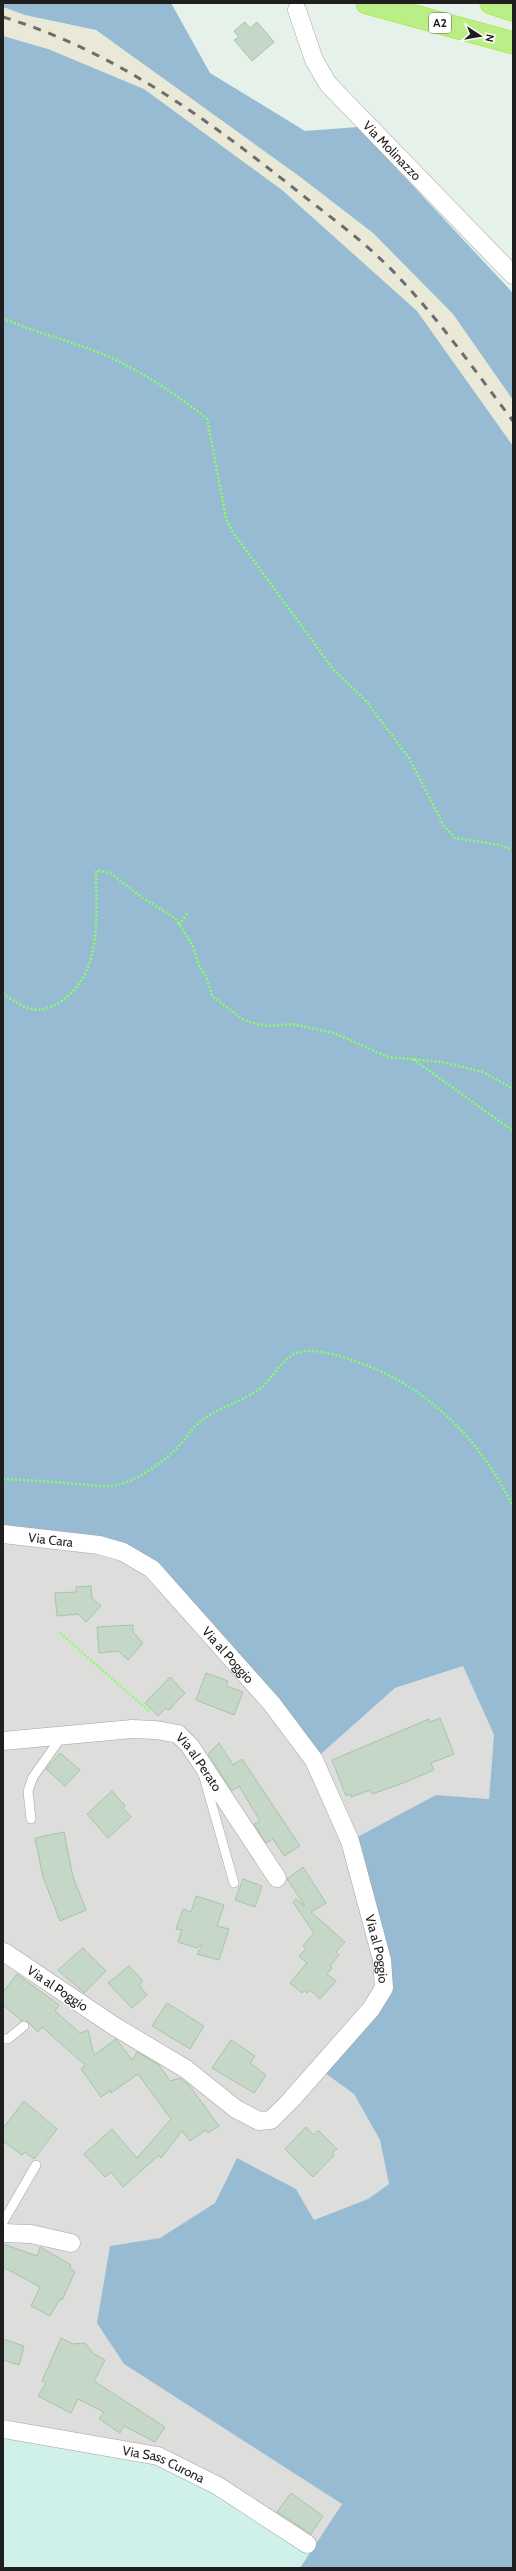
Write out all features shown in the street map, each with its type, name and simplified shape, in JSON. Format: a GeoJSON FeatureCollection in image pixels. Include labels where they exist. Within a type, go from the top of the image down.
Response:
{"type":"FeatureCollection","features":[{"type":"Feature","properties":{"kind":"highway","name":"A2"},"geometry":{"type":"LineString","coordinates":[[367,3],[513,43]]}},
{"type":"Feature","properties":{"kind":"highway"},"geometry":{"type":"LineString","coordinates":[[491,3],[513,10]]}},
{"type":"Feature","properties":{"kind":"street","name":"Via Molinazzo"},"geometry":{"type":"LineString","coordinates":[[297,10],[314,60],[328,84],[513,275]]}},
{"type":"Feature","properties":{"kind":"street","name":"Via Cara"},"geometry":{"type":"LineString","coordinates":[[3,1534],[99,1544]]}},
{"type":"Feature","properties":{"kind":"street","name":"Via al Poggio"},"geometry":{"type":"LineString","coordinates":[[3,1951],[114,2026],[186,2069],[236,2109],[259,2121],[271,2120],[290,2101],[372,2009],[384,1988],[382,1960],[350,1841],[314,1760],[272,1704],[152,1569],[123,1552],[99,1544]]}},
{"type":"Feature","properties":{"kind":"street","name":"Via al Perato"},"geometry":{"type":"LineString","coordinates":[[3,1741],[63,1735],[156,1730],[173,1732],[182,1737],[277,1878]]}},
{"type":"Feature","properties":{"kind":"street"},"geometry":{"type":"LineString","coordinates":[[3,2233],[31,2234],[72,2243]]}},
{"type":"Feature","properties":{"kind":"street","name":"Via Sass Curona"},"geometry":{"type":"LineString","coordinates":[[3,2429],[158,2456],[218,2486],[307,2544]]}},
{"type":"Feature","properties":{"kind":"lane"},"geometry":{"type":"LineString","coordinates":[[31,1819],[28,1791],[32,1777],[63,1735]]}},
{"type":"Feature","properties":{"kind":"lane"},"geometry":{"type":"LineString","coordinates":[[200,1764],[234,1883]]}},
{"type":"Feature","properties":{"kind":"lane"},"geometry":{"type":"LineString","coordinates":[[3,2039],[8,2039],[24,2026]]}},
{"type":"Feature","properties":{"kind":"lane"},"geometry":{"type":"LineString","coordinates":[[3,2222],[36,2165]]}},
{"type":"Feature","properties":{"kind":"path"},"geometry":{"type":"LineString","coordinates":[[3,318],[26,329],[96,351],[174,392],[207,419],[212,437],[226,518],[232,531],[333,669],[366,701],[409,758],[444,826],[455,838],[500,845],[513,850]]}},
{"type":"Feature","properties":{"kind":"path"},"geometry":{"type":"LineString","coordinates":[[3,992],[26,1009],[35,1011],[45,1010],[58,1003],[77,988],[90,963],[97,912],[97,870],[110,872],[143,898],[170,913],[192,944],[200,968],[206,976],[212,996],[242,1019],[270,1026],[292,1024],[334,1033],[388,1057],[442,1062],[483,1072],[513,1089]]}},
{"type":"Feature","properties":{"kind":"path"},"geometry":{"type":"LineString","coordinates":[[179,926],[188,912]]}},
{"type":"Feature","properties":{"kind":"path"},"geometry":{"type":"LineString","coordinates":[[412,1059],[513,1132]]}},
{"type":"Feature","properties":{"kind":"path"},"geometry":{"type":"LineString","coordinates":[[3,1479],[103,1485],[121,1484],[151,1469],[178,1447],[200,1421],[261,1387],[289,1358],[297,1353],[327,1353],[354,1360],[419,1391],[435,1404],[478,1449],[500,1479],[513,1506]]}},
{"type":"Feature","properties":{"kind":"path"},"geometry":{"type":"LineString","coordinates":[[60,1633],[156,1717],[156,1730]]}},
{"type":"Feature","properties":{"kind":"shaded area"},"geometry":{"type":"Polygon","coordinates":[[[3,3],[171,3],[210,73],[305,131],[358,127],[513,293],[513,400],[453,314],[373,233],[299,176],[96,30],[25,15],[3,7],[3,3]]]}},
{"type":"Feature","properties":{"kind":"shaded area"},"geometry":{"type":"Polygon","coordinates":[[[3,7],[25,15],[96,30],[299,176],[373,233],[453,314],[513,400],[513,446],[417,311],[282,190],[144,89],[48,49],[3,36],[3,7]]]}},
{"type":"Feature","properties":{"kind":"shaded area"},"geometry":{"type":"Polygon","coordinates":[[[3,36],[48,49],[144,89],[282,190],[417,311],[513,446],[513,2568],[300,2568],[342,2504],[124,2364],[97,2323],[110,2246],[160,2238],[215,2203],[237,2158],[296,2189],[314,2220],[368,2199],[389,2184],[380,2140],[354,2094],[318,2068],[384,1988],[350,1841],[436,1795],[489,1799],[494,1735],[463,1666],[395,1688],[314,1760],[272,1704],[123,1552],[3,1534],[3,36]]]}},
{"type":"Feature","properties":{"kind":"shaded area"},"geometry":{"type":"Polygon","coordinates":[[[3,1534],[99,1545],[152,1569],[314,1760],[395,1688],[463,1666],[494,1735],[489,1799],[436,1795],[384,1974],[318,2068],[354,2094],[380,2140],[389,2184],[368,2199],[314,2220],[296,2189],[237,2158],[215,2203],[160,2238],[110,2246],[124,2364],[342,2504],[313,2548],[3,2429],[3,1534]]]}},
{"type":"Feature","properties":{"kind":"shaded area"},"geometry":{"type":"Polygon","coordinates":[[[3,2429],[158,2456],[313,2548],[300,2568],[3,2568],[3,2429]]]}},
{"type":"Feature","properties":{"kind":"building"},"geometry":{"type":"Polygon","coordinates":[[[245,22],[250,28],[257,22],[274,42],[252,61],[234,40],[239,37],[234,31],[245,22]]]}},
{"type":"Feature","properties":{"kind":"building"},"geometry":{"type":"Polygon","coordinates":[[[91,1586],[92,1598],[101,1606],[86,1622],[78,1614],[57,1616],[55,1593],[76,1592],[76,1587],[91,1586]]]}},
{"type":"Feature","properties":{"kind":"building"},"geometry":{"type":"Polygon","coordinates":[[[133,1625],[133,1632],[143,1643],[128,1660],[118,1651],[99,1653],[97,1627],[133,1625]]]}},
{"type":"Feature","properties":{"kind":"building"},"geometry":{"type":"Polygon","coordinates":[[[206,1673],[228,1681],[226,1686],[243,1692],[234,1715],[196,1700],[206,1673]]]}},
{"type":"Feature","properties":{"kind":"building"},"geometry":{"type":"Polygon","coordinates":[[[170,1677],[185,1693],[169,1710],[166,1708],[158,1716],[145,1703],[170,1677]]]}},
{"type":"Feature","properties":{"kind":"building"},"geometry":{"type":"Polygon","coordinates":[[[440,1718],[454,1754],[431,1763],[434,1770],[398,1785],[372,1794],[370,1790],[351,1797],[350,1794],[346,1796],[332,1760],[429,1719],[430,1722],[440,1718]]]}},
{"type":"Feature","properties":{"kind":"building"},"geometry":{"type":"Polygon","coordinates":[[[219,1743],[233,1765],[242,1759],[300,1846],[284,1856],[273,1839],[266,1843],[254,1824],[260,1821],[239,1786],[232,1791],[208,1754],[219,1743]]]}},
{"type":"Feature","properties":{"kind":"building"},"geometry":{"type":"Polygon","coordinates":[[[60,1753],[80,1770],[65,1786],[46,1769],[60,1753]]]}},
{"type":"Feature","properties":{"kind":"building"},"geometry":{"type":"Polygon","coordinates":[[[112,1791],[125,1806],[123,1808],[131,1817],[108,1838],[87,1814],[112,1791]]]}},
{"type":"Feature","properties":{"kind":"building"},"geometry":{"type":"Polygon","coordinates":[[[64,1832],[73,1877],[86,1910],[60,1921],[43,1877],[35,1838],[64,1832]]]}},
{"type":"Feature","properties":{"kind":"building"},"geometry":{"type":"Polygon","coordinates":[[[303,1867],[326,1903],[311,1912],[345,1942],[336,1952],[339,1955],[330,1966],[332,1968],[327,1974],[336,1981],[320,1999],[310,1990],[307,1993],[304,1990],[302,1993],[290,1983],[307,1963],[299,1956],[306,1949],[303,1946],[314,1933],[293,1902],[296,1899],[305,1906],[287,1879],[303,1867]]]}},
{"type":"Feature","properties":{"kind":"building"},"geometry":{"type":"Polygon","coordinates":[[[243,1879],[262,1886],[255,1907],[235,1900],[243,1879]]]}},
{"type":"Feature","properties":{"kind":"building"},"geometry":{"type":"Polygon","coordinates":[[[196,1896],[224,1905],[217,1926],[229,1929],[219,1960],[197,1954],[202,1946],[200,1945],[197,1948],[178,1942],[182,1930],[176,1929],[183,1909],[191,1912],[196,1896]]]}},
{"type":"Feature","properties":{"kind":"building"},"geometry":{"type":"Polygon","coordinates":[[[83,1948],[106,1971],[84,1993],[58,1970],[83,1948]]]}},
{"type":"Feature","properties":{"kind":"building"},"geometry":{"type":"Polygon","coordinates":[[[129,1966],[143,1981],[139,1985],[147,1995],[132,2008],[108,1983],[129,1966]]]}},
{"type":"Feature","properties":{"kind":"building"},"geometry":{"type":"Polygon","coordinates":[[[17,1974],[59,2005],[55,2011],[80,2033],[88,2030],[94,2055],[116,2039],[132,2060],[137,2052],[159,2065],[170,2081],[180,2078],[189,2085],[219,2126],[208,2133],[206,2130],[190,2141],[182,2131],[161,2158],[159,2155],[123,2187],[111,2172],[105,2177],[84,2154],[112,2129],[137,2158],[171,2119],[138,2074],[111,2093],[111,2090],[101,2097],[81,2069],[85,2065],[42,2027],[38,2032],[28,2022],[22,2021],[3,2005],[3,1992],[17,1974]]]}},
{"type":"Feature","properties":{"kind":"building"},"geometry":{"type":"Polygon","coordinates":[[[167,2003],[204,2026],[190,2049],[152,2026],[167,2003]]]}},
{"type":"Feature","properties":{"kind":"building"},"geometry":{"type":"Polygon","coordinates":[[[231,2040],[255,2056],[250,2063],[266,2075],[254,2093],[212,2068],[231,2040]]]}},
{"type":"Feature","properties":{"kind":"building"},"geometry":{"type":"Polygon","coordinates":[[[24,2101],[57,2129],[34,2159],[25,2152],[22,2155],[3,2141],[3,2128],[24,2101]]]}},
{"type":"Feature","properties":{"kind":"building"},"geometry":{"type":"Polygon","coordinates":[[[306,2127],[314,2135],[318,2130],[337,2149],[332,2153],[334,2155],[313,2177],[285,2149],[306,2127]]]}},
{"type":"Feature","properties":{"kind":"building"},"geometry":{"type":"Polygon","coordinates":[[[3,2244],[37,2256],[40,2247],[71,2265],[70,2268],[75,2272],[62,2300],[60,2299],[50,2316],[31,2306],[40,2287],[3,2267],[3,2244]]]}},
{"type":"Feature","properties":{"kind":"building"},"geometry":{"type":"Polygon","coordinates":[[[61,2338],[73,2344],[85,2343],[94,2354],[105,2360],[94,2381],[165,2427],[155,2442],[124,2426],[120,2433],[99,2419],[104,2412],[78,2399],[71,2413],[38,2396],[46,2383],[42,2381],[61,2338]]]}},
{"type":"Feature","properties":{"kind":"building"},"geometry":{"type":"Polygon","coordinates":[[[3,2339],[24,2346],[19,2365],[3,2360],[3,2339]]]}},
{"type":"Feature","properties":{"kind":"building"},"geometry":{"type":"Polygon","coordinates":[[[291,2493],[323,2516],[311,2534],[277,2512],[291,2493]]]}},
{"type":"Feature","properties":{"kind":"railway"},"geometry":{"type":"LineString","coordinates":[[3,17],[44,31],[84,49],[123,69],[160,91],[232,140],[342,226],[368,247],[419,299],[513,421]]}}]}
